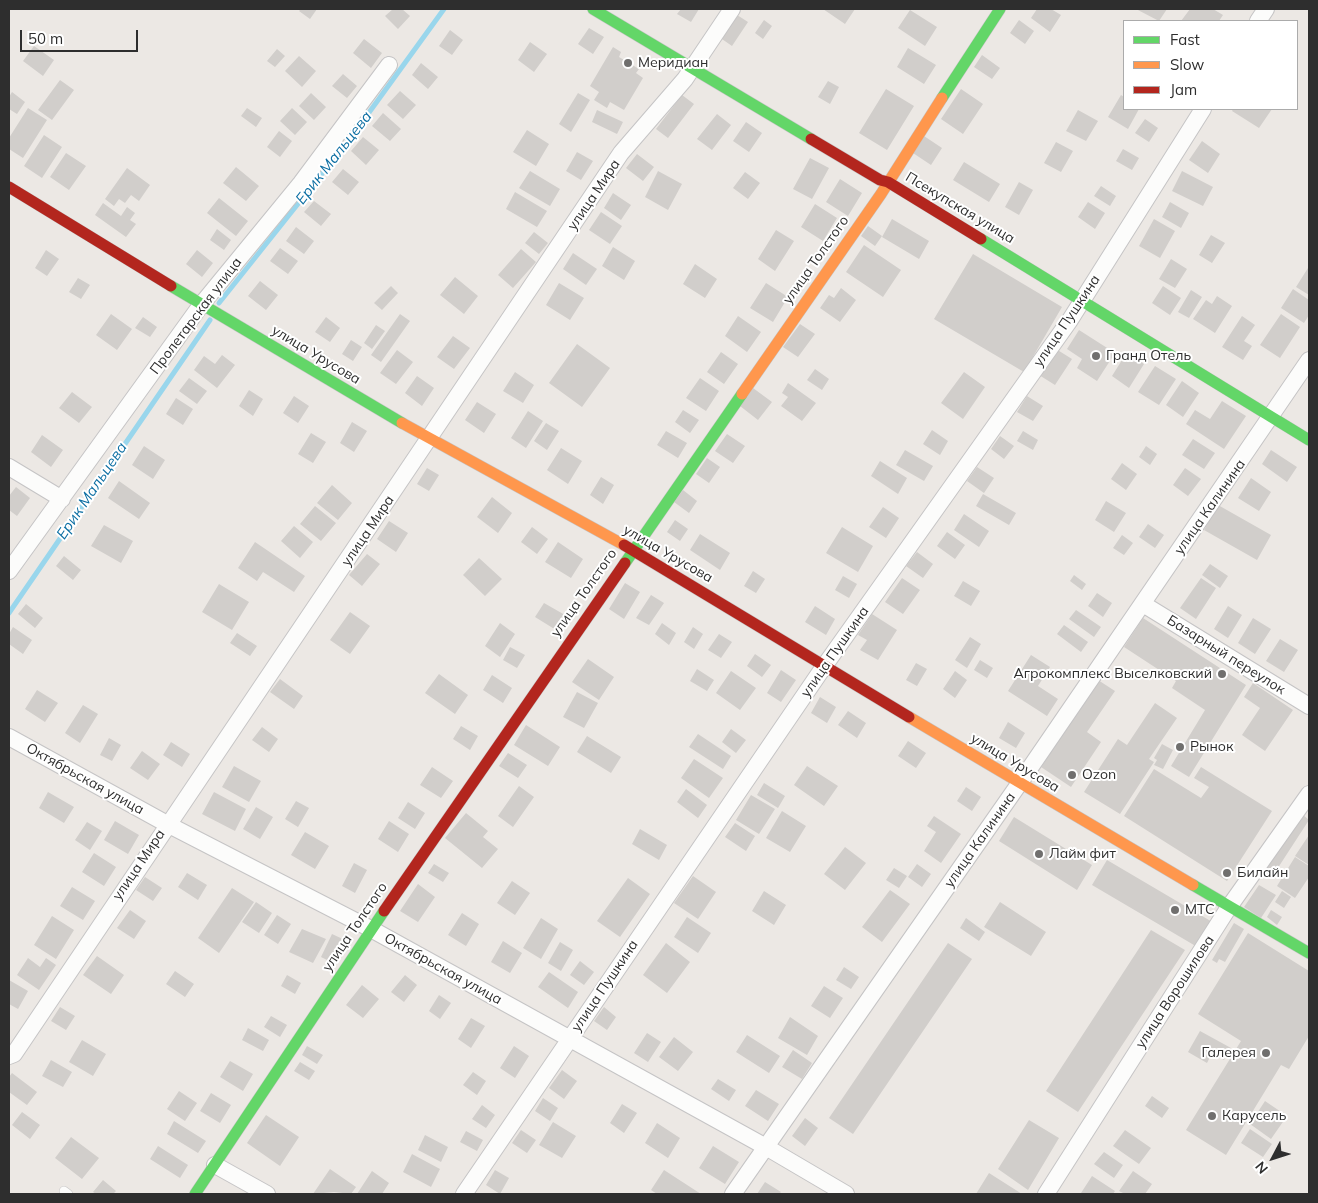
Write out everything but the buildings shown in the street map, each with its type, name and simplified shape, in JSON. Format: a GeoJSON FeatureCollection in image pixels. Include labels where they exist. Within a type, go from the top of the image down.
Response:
{"type":"FeatureCollection","features":[{"type":"Feature","properties":{"kind":"street","name":"Псекупская улица"},"geometry":{"type":"LineString","coordinates":[[593,9],[880,180],[888,182],[1309,440]]}},
{"type":"Feature","properties":{"kind":"street","name":"улица Мира"},"geometry":{"type":"LineString","coordinates":[[9,1056],[14,1054],[167,824],[430,440],[621,153],[693,68],[732,9]]}},
{"type":"Feature","properties":{"kind":"street","name":"улица Толстого"},"geometry":{"type":"LineString","coordinates":[[195,1194],[371,929],[888,182],[1000,9]]}},
{"type":"Feature","properties":{"kind":"street"},"geometry":{"type":"LineString","coordinates":[[1259,20],[1266,9]]}},
{"type":"Feature","properties":{"kind":"street","name":"Пролетарская улица"},"geometry":{"type":"LineString","coordinates":[[9,571],[201,305],[301,184],[389,65]]}},
{"type":"Feature","properties":{"kind":"street","name":"улица Пушкина"},"geometry":{"type":"LineString","coordinates":[[464,1194],[825,665],[1082,300],[1202,110]]}},
{"type":"Feature","properties":{"kind":"street","name":"улица Урусова"},"geometry":{"type":"LineString","coordinates":[[9,186],[201,305],[430,440],[632,550],[1019,784],[1309,953]]}},
{"type":"Feature","properties":{"kind":"street","name":"улица Калинина"},"geometry":{"type":"LineString","coordinates":[[733,1194],[1019,784],[1272,417],[1309,360]]}},
{"type":"Feature","properties":{"kind":"street"},"geometry":{"type":"LineString","coordinates":[[9,466],[62,500]]}},
{"type":"Feature","properties":{"kind":"street","name":"Базарный переулок"},"geometry":{"type":"LineString","coordinates":[[1143,604],[1309,706]]}},
{"type":"Feature","properties":{"kind":"street","name":"Октябрьская улица"},"geometry":{"type":"LineString","coordinates":[[9,737],[167,824],[371,929],[766,1147],[846,1194]]}},
{"type":"Feature","properties":{"kind":"street","name":"улица Ворошилова"},"geometry":{"type":"LineString","coordinates":[[1046,1194],[1229,907],[1309,794]]}},
{"type":"Feature","properties":{"kind":"street"},"geometry":{"type":"LineString","coordinates":[[215,1166],[267,1194]]}},
{"type":"Feature","properties":{"kind":"waterway","name":"Ерик Мальцева"},"geometry":{"type":"LineString","coordinates":[[219,303],[352,136],[444,9]]}},
{"type":"Feature","properties":{"kind":"waterway","name":"Ерик Мальцева"},"geometry":{"type":"LineString","coordinates":[[9,613],[210,320]]}},
{"type":"Feature","properties":{"kind":"traffic: fast"},"geometry":{"type":"LineString","coordinates":[[593,9],[811,139]]}},
{"type":"Feature","properties":{"kind":"traffic: fast"},"geometry":{"type":"LineString","coordinates":[[942,98],[1000,9]]}},
{"type":"Feature","properties":{"kind":"traffic: fast"},"geometry":{"type":"LineString","coordinates":[[981,239],[1309,440]]}},
{"type":"Feature","properties":{"kind":"traffic: fast"},"geometry":{"type":"LineString","coordinates":[[171,286],[402,423]]}},
{"type":"Feature","properties":{"kind":"traffic: fast"},"geometry":{"type":"LineString","coordinates":[[625,563],[742,394]]}},
{"type":"Feature","properties":{"kind":"traffic: fast"},"geometry":{"type":"LineString","coordinates":[[1193,885],[1309,953]]}},
{"type":"Feature","properties":{"kind":"traffic: fast"},"geometry":{"type":"LineString","coordinates":[[195,1194],[384,911]]}},
{"type":"Feature","properties":{"kind":"traffic: slow"},"geometry":{"type":"LineString","coordinates":[[742,394],[881,194],[942,98]]}},
{"type":"Feature","properties":{"kind":"traffic: slow"},"geometry":{"type":"LineString","coordinates":[[402,423],[624,545]]}},
{"type":"Feature","properties":{"kind":"traffic: slow"},"geometry":{"type":"LineString","coordinates":[[909,717],[1193,885]]}},
{"type":"Feature","properties":{"kind":"traffic: jam"},"geometry":{"type":"LineString","coordinates":[[811,139],[880,180],[888,182],[981,239]]}},
{"type":"Feature","properties":{"kind":"traffic: jam"},"geometry":{"type":"LineString","coordinates":[[9,187],[171,286]]}},
{"type":"Feature","properties":{"kind":"traffic: jam"},"geometry":{"type":"LineString","coordinates":[[624,545],[909,717]]}},
{"type":"Feature","properties":{"kind":"traffic: jam"},"geometry":{"type":"LineString","coordinates":[[384,911],[625,563]]}},
{"type":"Feature","properties":{"kind":"place","name":"Меридиан"},"geometry":{"type":"Point","coordinates":[628,63]}},
{"type":"Feature","properties":{"kind":"place","name":"Гранд Отель"},"geometry":{"type":"Point","coordinates":[1096,356]}},
{"type":"Feature","properties":{"kind":"place","name":"Агрокомплекс Выселковский"},"geometry":{"type":"Point","coordinates":[1222,674]}},
{"type":"Feature","properties":{"kind":"place","name":"Рынок"},"geometry":{"type":"Point","coordinates":[1180,747]}},
{"type":"Feature","properties":{"kind":"place","name":"Ozon"},"geometry":{"type":"Point","coordinates":[1072,775]}},
{"type":"Feature","properties":{"kind":"place","name":"Лайм фит"},"geometry":{"type":"Point","coordinates":[1039,854]}},
{"type":"Feature","properties":{"kind":"place","name":"Билайн"},"geometry":{"type":"Point","coordinates":[1227,873]}},
{"type":"Feature","properties":{"kind":"place","name":"МТС"},"geometry":{"type":"Point","coordinates":[1175,910]}},
{"type":"Feature","properties":{"kind":"place","name":"Галерея"},"geometry":{"type":"Point","coordinates":[1266,1053]}},
{"type":"Feature","properties":{"kind":"place","name":"Карусель"},"geometry":{"type":"Point","coordinates":[1212,1116]}}]}
